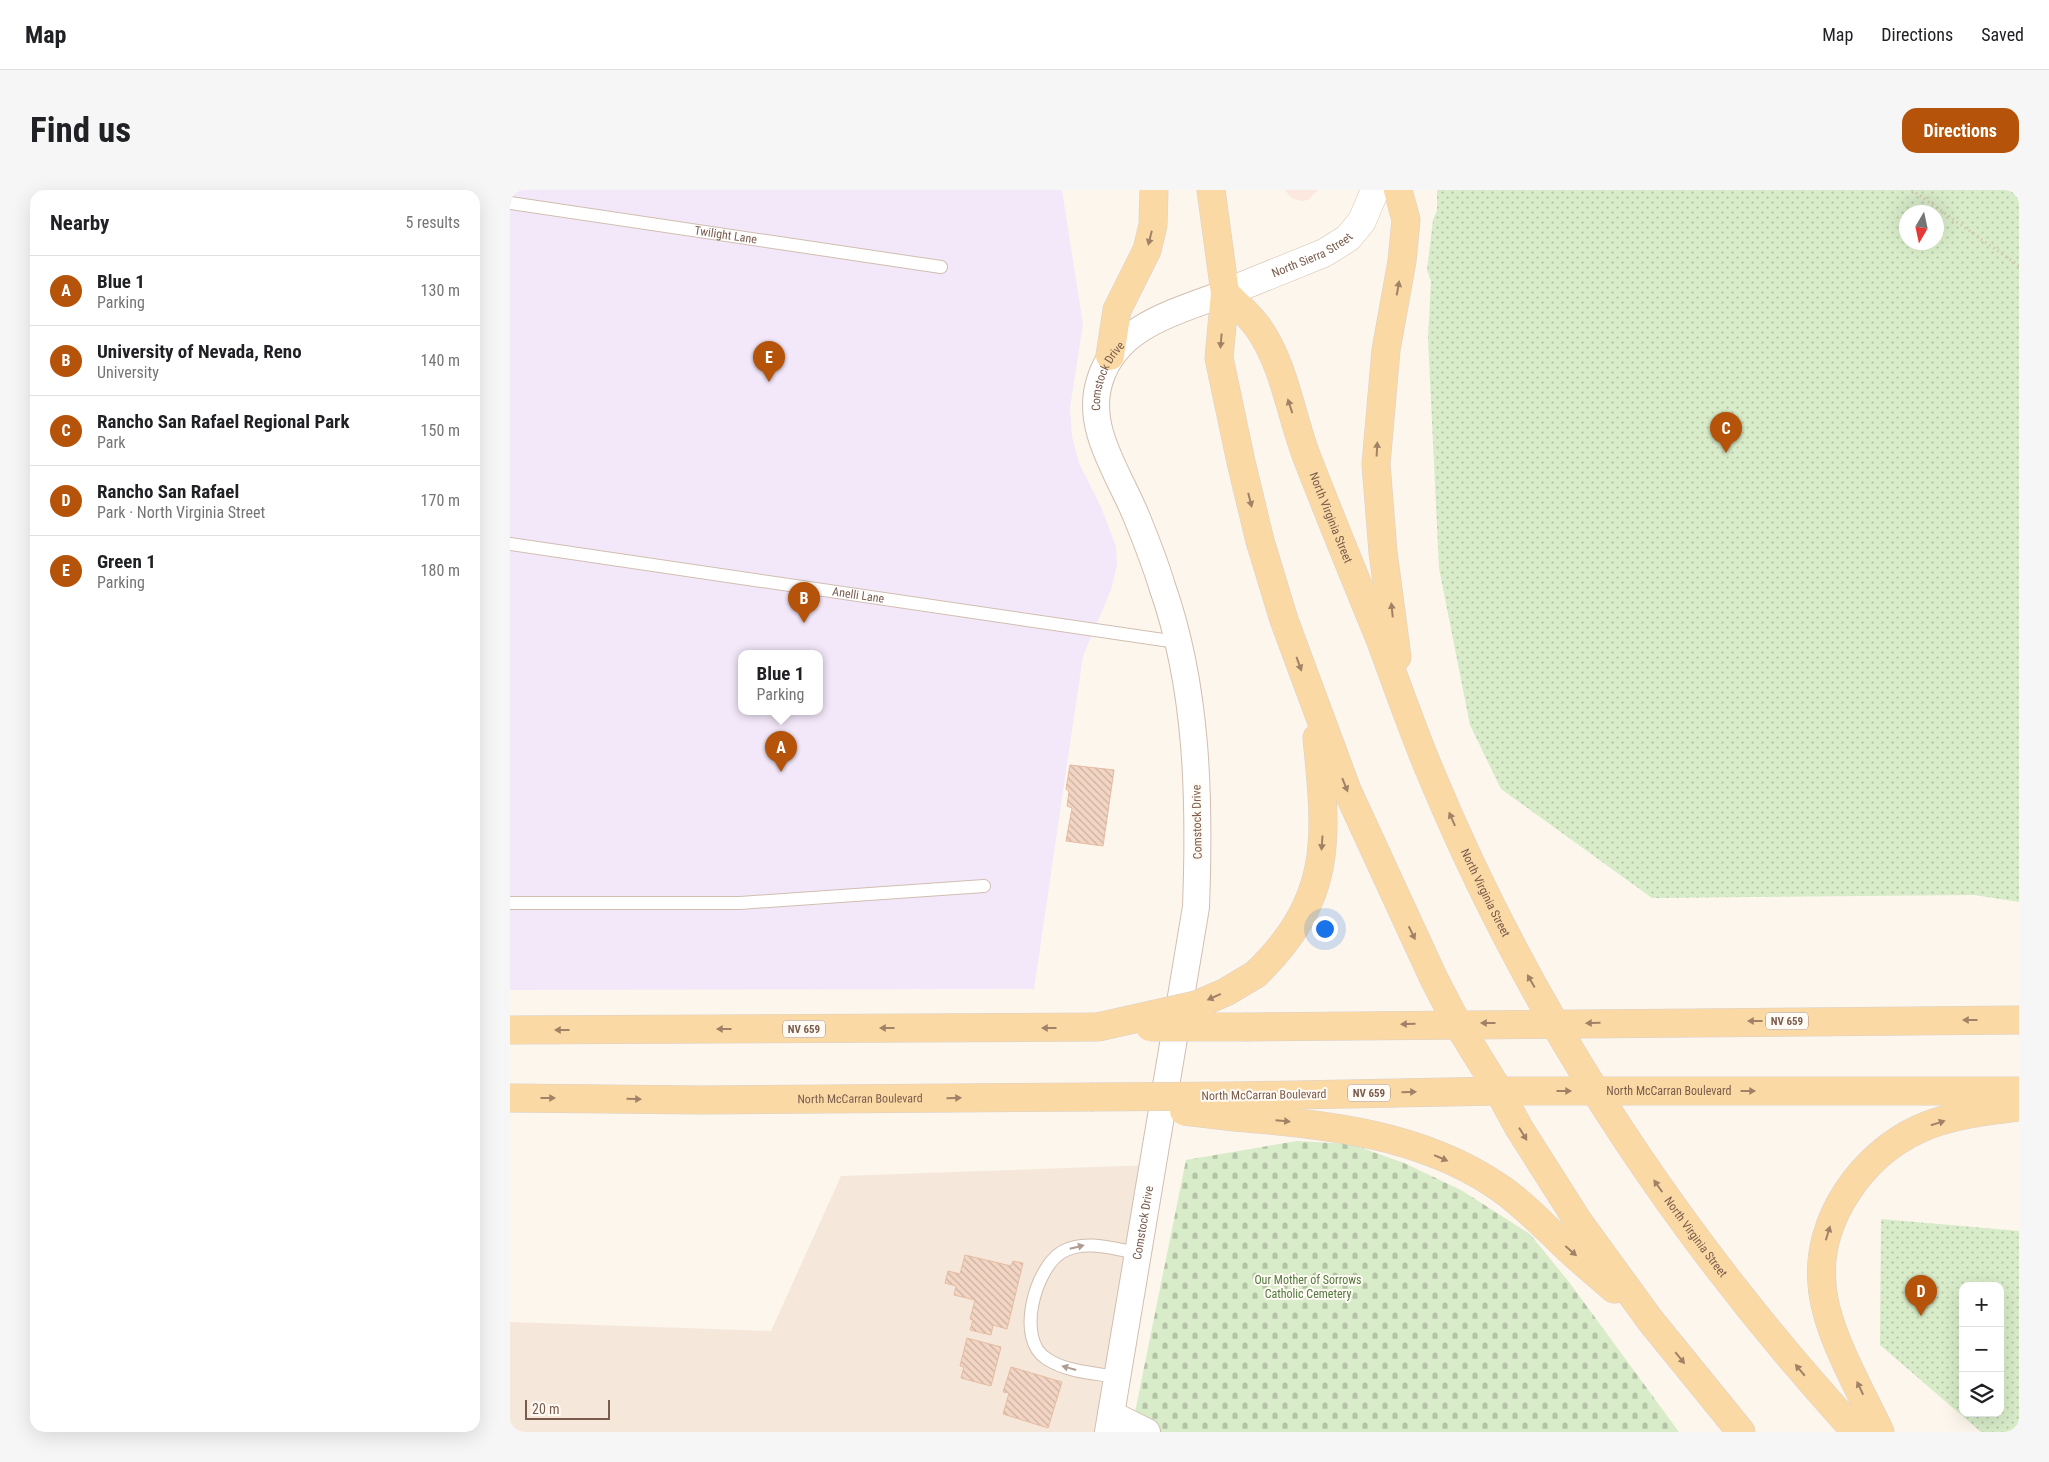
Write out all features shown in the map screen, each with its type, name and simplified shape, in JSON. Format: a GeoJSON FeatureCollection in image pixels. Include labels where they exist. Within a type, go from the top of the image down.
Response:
{"type":"FeatureCollection","features":[{"type":"Feature","properties":{"kind":"main road"},"geometry":{"type":"LineString","coordinates":[[1110,356],[1117,310],[1147,250],[1153,225],[1154,190]]}},
{"type":"Feature","properties":{"kind":"main road"},"geometry":{"type":"LineString","coordinates":[[1211,190],[1225,293],[1220,358],[1224,386],[1260,541],[1284,620],[1314,707],[1371,847],[1457,1023],[1499,1091],[1519,1128],[1578,1221],[1650,1320],[1741,1432]]}},
{"type":"Feature","properties":{"kind":"main road","name":"North Sierra Street"},"geometry":{"type":"LineString","coordinates":[[1225,293],[1324,253],[1348,238],[1362,221],[1375,190]]}},
{"type":"Feature","properties":{"kind":"main road"},"geometry":{"type":"LineString","coordinates":[[1398,190],[1406,220],[1402,261],[1386,350],[1376,464],[1379,518],[1401,694]]}},
{"type":"Feature","properties":{"kind":"main road","name":"North Virginia Street"},"geometry":{"type":"LineString","coordinates":[[1225,293],[1256,324],[1271,350],[1305,452],[1429,769],[1515,954],[1594,1092],[1655,1182],[1740,1298],[1806,1377],[1856,1432]]}},
{"type":"Feature","properties":{"kind":"main road"},"geometry":{"type":"LineString","coordinates":[[1098,1027],[1196,1005],[1226,992],[1256,974],[1279,952],[1297,927],[1312,898],[1321,864],[1323,823],[1314,707]]}},
{"type":"Feature","properties":{"kind":"main road","name":"NV 659"},"geometry":{"type":"LineString","coordinates":[[510,1030],[2019,1020]]}},
{"type":"Feature","properties":{"kind":"main road","name":"North McCarran Boulevard"},"geometry":{"type":"LineString","coordinates":[[510,1098],[702,1100],[1091,1097],[1236,1106],[1499,1091],[2019,1092]]}},
{"type":"Feature","properties":{"kind":"main road"},"geometry":{"type":"LineString","coordinates":[[1236,1106],[1389,1139],[1426,1151],[1465,1168],[1497,1186],[1533,1215],[1650,1320]]}},
{"type":"Feature","properties":{"kind":"main road"},"geometry":{"type":"LineString","coordinates":[[1880,1432],[1830,1322],[1822,1284],[1825,1245],[1835,1211],[1856,1181],[1883,1152],[1918,1129],[1984,1111],[2019,1107]]}},
{"type":"Feature","properties":{"kind":"street","name":"Comstock Drive"},"geometry":{"type":"LineString","coordinates":[[1110,1423],[1196,907],[1199,826],[1189,698],[1177,642],[1163,587],[1140,526],[1101,438],[1096,410],[1099,381],[1110,356],[1143,326],[1225,293]]}},
{"type":"Feature","properties":{"kind":"street"},"geometry":{"type":"LineString","coordinates":[[1110,1423],[1148,1432]]}},
{"type":"Feature","properties":{"kind":"lane","name":"Twilight Lane"},"geometry":{"type":"LineString","coordinates":[[510,203],[941,267]]}},
{"type":"Feature","properties":{"kind":"lane","name":"Anelli Lane"},"geometry":{"type":"LineString","coordinates":[[510,544],[1177,642]]}},
{"type":"Feature","properties":{"kind":"lane"},"geometry":{"type":"LineString","coordinates":[[510,903],[740,903],[984,886]]}},
{"type":"Feature","properties":{"kind":"lane"},"geometry":{"type":"LineString","coordinates":[[1117,1377],[1078,1371],[1046,1359],[1035,1349],[1030,1335],[1031,1313],[1039,1282],[1062,1252],[1094,1245],[1138,1253]]}},
{"type":"Feature","properties":{"kind":"path"},"geometry":{"type":"LineString","coordinates":[[1912,190],[2019,266]]}},
{"type":"Feature","properties":{"kind":"shaded area"},"geometry":{"type":"Polygon","coordinates":[[[510,190],[1062,190],[1083,324],[1070,408],[1072,436],[1079,463],[1101,507],[1116,546],[1117,565],[1111,590],[1083,656],[1034,989],[510,990],[510,190]]]}},
{"type":"Feature","properties":{"kind":"shaded area"},"geometry":{"type":"Polygon","coordinates":[[[1285,190],[1318,190],[1308,200],[1302,201],[1291,198],[1285,190]]]}},
{"type":"Feature","properties":{"kind":"shaded area"},"geometry":{"type":"Polygon","coordinates":[[[1153,1165],[1108,1432],[510,1432],[510,1322],[771,1331],[841,1176],[1153,1165]]]}},
{"type":"Feature","properties":{"kind":"green space"},"geometry":{"type":"Polygon","coordinates":[[[1437,190],[2019,190],[2019,902],[1974,895],[1652,898],[1501,789],[1470,725],[1439,568],[1428,338],[1431,281],[1427,270],[1433,220],[1437,210],[1437,190]]]}},
{"type":"Feature","properties":{"kind":"green space","name":"Our Mother of Sorrows Catholic Cemetery"},"geometry":{"type":"Polygon","coordinates":[[[1297,1141],[1351,1144],[1404,1163],[1461,1190],[1530,1234],[1569,1282],[1679,1432],[1131,1432],[1186,1160],[1297,1141]]]}},
{"type":"Feature","properties":{"kind":"green space"},"geometry":{"type":"Polygon","coordinates":[[[1881,1219],[2019,1231],[2019,1432],[1981,1432],[1964,1417],[2004,1417],[2004,1282],[1959,1282],[1959,1413],[1880,1345],[1881,1219]]]}},
{"type":"Feature","properties":{"kind":"building"},"geometry":{"type":"Polygon","coordinates":[[[1070,765],[1114,770],[1103,846],[1066,841],[1072,808],[1067,806],[1069,792],[1066,789],[1070,765]]]}},
{"type":"Feature","properties":{"kind":"building"},"geometry":{"type":"Polygon","coordinates":[[[965,1255],[1011,1266],[1013,1261],[1023,1263],[1007,1329],[993,1325],[991,1335],[970,1330],[973,1320],[970,1319],[975,1300],[954,1295],[956,1286],[945,1283],[948,1271],[960,1274],[965,1255]]]}},
{"type":"Feature","properties":{"kind":"building"},"geometry":{"type":"Polygon","coordinates":[[[967,1338],[1001,1347],[991,1386],[961,1378],[964,1367],[960,1366],[967,1338]]]}},
{"type":"Feature","properties":{"kind":"building"},"geometry":{"type":"Polygon","coordinates":[[[1011,1367],[1062,1382],[1048,1428],[1003,1414],[1009,1393],[1003,1392],[1011,1367]]]}},
{"type":"Feature","properties":{"kind":"place","name":"Green 1"},"geometry":{"type":"Point","coordinates":[769,382]}},
{"type":"Feature","properties":{"kind":"place","name":"Rancho San Rafael Regional Park"},"geometry":{"type":"Point","coordinates":[1726,453]}},
{"type":"Feature","properties":{"kind":"place","name":"University of Nevada, Reno"},"geometry":{"type":"Point","coordinates":[804,623]}},
{"type":"Feature","properties":{"kind":"place","name":"Blue 1"},"geometry":{"type":"Point","coordinates":[781,772]}},
{"type":"Feature","properties":{"kind":"place","name":"Rancho San Rafael"},"geometry":{"type":"Point","coordinates":[1921,1316]}}]}
